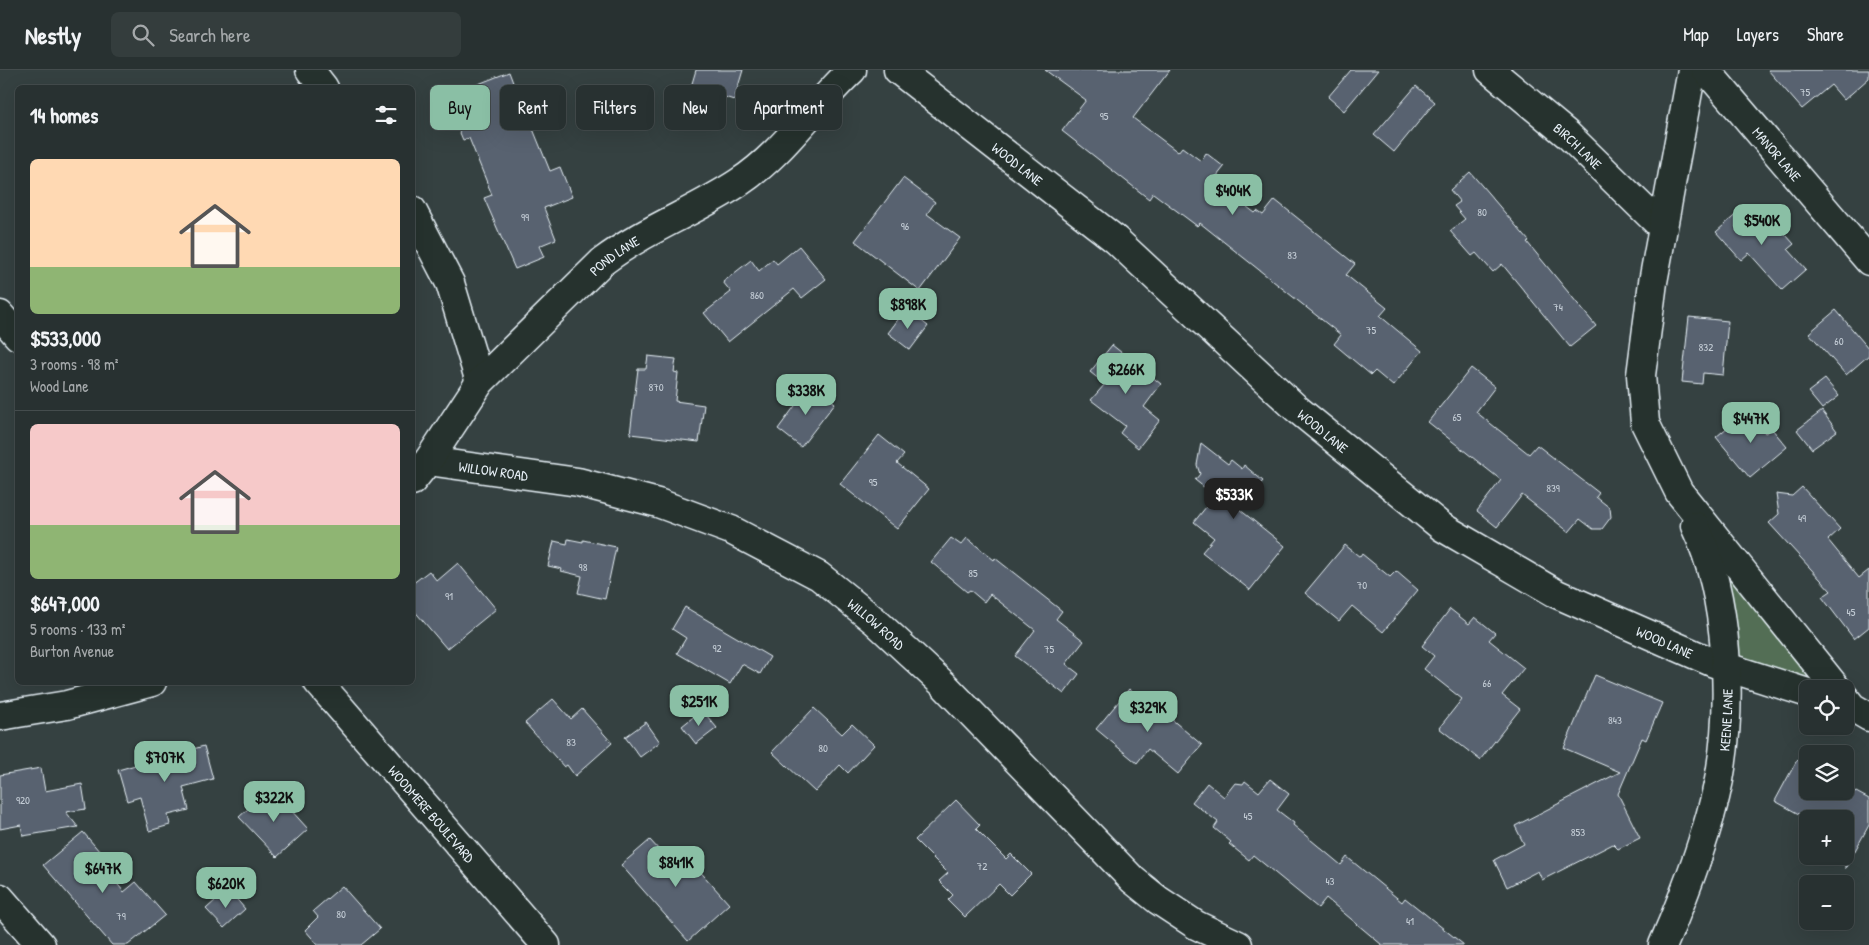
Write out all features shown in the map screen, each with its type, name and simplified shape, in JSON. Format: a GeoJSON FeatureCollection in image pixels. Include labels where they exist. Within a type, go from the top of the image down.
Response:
{"type":"FeatureCollection","features":[{"type":"Feature","properties":{"kind":"street"},"geometry":{"type":"LineString","coordinates":[[310,70],[322,85]]}},
{"type":"Feature","properties":{"kind":"street","name":"POND LANE"},"geometry":{"type":"LineString","coordinates":[[420,471],[480,382],[602,262],[624,245],[738,183],[769,159],[830,91],[852,70]]}},
{"type":"Feature","properties":{"kind":"street","name":"WOOD LANE"},"geometry":{"type":"LineString","coordinates":[[898,70],[1116,240],[1296,409],[1442,528],[1557,594],[1726,667],[1799,690]]}},
{"type":"Feature","properties":{"kind":"street","name":"BIRCH LANE"},"geometry":{"type":"LineString","coordinates":[[1490,70],[1568,135],[1662,227]]}},
{"type":"Feature","properties":{"kind":"street"},"geometry":{"type":"LineString","coordinates":[[1692,70],[1662,227],[1641,375],[1645,423],[1679,492],[1831,680]]}},
{"type":"Feature","properties":{"kind":"street","name":"MANOR LANE"},"geometry":{"type":"LineString","coordinates":[[1706,70],[1869,261]]}},
{"type":"Feature","properties":{"kind":"street"},"geometry":{"type":"LineString","coordinates":[[415,216],[450,283],[480,382]]}},
{"type":"Feature","properties":{"kind":"street"},"geometry":{"type":"LineString","coordinates":[[0,316],[15,333]]}},
{"type":"Feature","properties":{"kind":"street","name":"WILLOW ROAD"},"geometry":{"type":"LineString","coordinates":[[420,471],[578,482],[658,502],[731,530],[819,576],[875,620],[943,684],[1133,880],[1158,900],[1196,925],[1238,945]]}},
{"type":"Feature","properties":{"kind":"street","name":"KEENE LANE"},"geometry":{"type":"LineString","coordinates":[[1663,945],[1684,897],[1714,802],[1724,734],[1726,667],[1719,600],[1702,541],[1679,492]]}},
{"type":"Feature","properties":{"kind":"street"},"geometry":{"type":"LineString","coordinates":[[0,716],[67,705],[141,685]]}},
{"type":"Feature","properties":{"kind":"street","name":"WOODMERE BOULEVARD"},"geometry":{"type":"LineString","coordinates":[[321,685],[546,945]]}},
{"type":"Feature","properties":{"kind":"street"},"geometry":{"type":"LineString","coordinates":[[0,898],[41,945]]}},
{"type":"Feature","properties":{"kind":"green space"},"geometry":{"type":"Polygon","coordinates":[[[1711,542],[1824,680],[1799,681],[1733,664],[1711,542]]]}},
{"type":"Feature","properties":{"kind":"building"},"geometry":{"type":"Polygon","coordinates":[[[696,70],[743,70],[738,85],[736,85],[734,100],[726,97],[726,85],[692,85],[696,70]]]}},
{"type":"Feature","properties":{"kind":"building"},"geometry":{"type":"Polygon","coordinates":[[[1045,70],[1170,70],[1133,118],[1178,152],[1182,147],[1201,161],[1206,153],[1224,167],[1213,181],[1255,213],[1257,211],[1263,215],[1275,200],[1355,264],[1346,275],[1387,308],[1380,316],[1422,351],[1393,386],[1375,371],[1371,375],[1334,344],[1341,335],[1200,223],[1197,226],[1153,193],[1149,199],[1062,131],[1086,100],[1045,70]]]}},
{"type":"Feature","properties":{"kind":"building"},"geometry":{"type":"Polygon","coordinates":[[[1351,70],[1378,70],[1344,111],[1328,97],[1351,70]]]}},
{"type":"Feature","properties":{"kind":"building"},"geometry":{"type":"Polygon","coordinates":[[[1768,70],[1869,70],[1869,78],[1844,100],[1831,85],[1802,109],[1768,70]]]}},
{"type":"Feature","properties":{"kind":"building"},"geometry":{"type":"Polygon","coordinates":[[[509,72],[514,85],[500,85],[500,130],[533,130],[550,171],[560,167],[572,197],[544,208],[556,239],[539,246],[544,257],[515,269],[484,198],[492,195],[469,138],[463,140],[459,130],[490,130],[490,85],[476,85],[509,72]]]}},
{"type":"Feature","properties":{"kind":"building"},"geometry":{"type":"Polygon","coordinates":[[[1416,86],[1435,102],[1394,152],[1374,135],[1416,86]]]}},
{"type":"Feature","properties":{"kind":"building"},"geometry":{"type":"Polygon","coordinates":[[[1470,172],[1529,241],[1527,242],[1596,326],[1570,347],[1502,264],[1493,272],[1476,253],[1472,256],[1450,231],[1465,219],[1454,206],[1460,202],[1450,190],[1470,172]]]}},
{"type":"Feature","properties":{"kind":"building"},"geometry":{"type":"Polygon","coordinates":[[[903,178],[935,202],[927,214],[960,238],[920,291],[855,241],[903,178]]]}},
{"type":"Feature","properties":{"kind":"building"},"geometry":{"type":"Polygon","coordinates":[[[1748,204],[1772,231],[1778,226],[1794,244],[1788,249],[1806,269],[1782,290],[1749,253],[1741,260],[1716,232],[1748,204]]]}},
{"type":"Feature","properties":{"kind":"building"},"geometry":{"type":"Polygon","coordinates":[[[799,246],[826,279],[802,298],[794,289],[728,342],[704,313],[731,292],[723,282],[751,260],[759,271],[773,259],[777,264],[799,246]]]}},
{"type":"Feature","properties":{"kind":"building"},"geometry":{"type":"Polygon","coordinates":[[[906,309],[928,326],[910,350],[888,333],[906,309]]]}},
{"type":"Feature","properties":{"kind":"building"},"geometry":{"type":"Polygon","coordinates":[[[1836,310],[1869,349],[1869,355],[1846,375],[1809,333],[1836,310]]]}},
{"type":"Feature","properties":{"kind":"building"},"geometry":{"type":"Polygon","coordinates":[[[1689,317],[1728,321],[1723,375],[1703,373],[1702,384],[1682,382],[1689,317]]]}},
{"type":"Feature","properties":{"kind":"building"},"geometry":{"type":"Polygon","coordinates":[[[1112,345],[1161,384],[1144,407],[1160,420],[1138,448],[1120,433],[1125,426],[1091,400],[1105,384],[1090,372],[1112,345]]]}},
{"type":"Feature","properties":{"kind":"building"},"geometry":{"type":"Polygon","coordinates":[[[648,356],[676,359],[674,372],[678,373],[675,401],[704,405],[699,442],[630,434],[638,369],[646,369],[648,356]]]}},
{"type":"Feature","properties":{"kind":"building"},"geometry":{"type":"Polygon","coordinates":[[[1471,368],[1495,387],[1476,412],[1529,454],[1537,445],[1599,493],[1596,497],[1610,508],[1611,517],[1602,529],[1593,529],[1580,519],[1569,532],[1522,495],[1497,527],[1477,511],[1501,480],[1428,422],[1471,368]]]}},
{"type":"Feature","properties":{"kind":"building"},"geometry":{"type":"Polygon","coordinates":[[[1825,379],[1839,396],[1822,409],[1808,392],[1825,379]]]}},
{"type":"Feature","properties":{"kind":"building"},"geometry":{"type":"Polygon","coordinates":[[[811,384],[835,403],[801,447],[778,429],[811,384]]]}},
{"type":"Feature","properties":{"kind":"building"},"geometry":{"type":"Polygon","coordinates":[[[1747,411],[1765,433],[1772,429],[1787,447],[1750,478],[1716,437],[1747,411]]]}},
{"type":"Feature","properties":{"kind":"building"},"geometry":{"type":"Polygon","coordinates":[[[1822,411],[1837,431],[1812,449],[1797,430],[1822,411]]]}},
{"type":"Feature","properties":{"kind":"building"},"geometry":{"type":"Polygon","coordinates":[[[879,435],[904,455],[897,463],[929,489],[897,529],[840,484],[879,435]]]}},
{"type":"Feature","properties":{"kind":"building"},"geometry":{"type":"Polygon","coordinates":[[[1201,443],[1228,464],[1231,460],[1242,469],[1244,465],[1263,481],[1239,509],[1285,546],[1250,590],[1202,552],[1214,538],[1194,522],[1215,496],[1195,480],[1200,474],[1197,465],[1201,443]]]}},
{"type":"Feature","properties":{"kind":"building"},"geometry":{"type":"Polygon","coordinates":[[[1802,487],[1840,529],[1828,540],[1859,578],[1869,570],[1869,627],[1854,639],[1822,597],[1831,591],[1769,523],[1779,514],[1776,494],[1792,496],[1802,487]]]}},
{"type":"Feature","properties":{"kind":"building"},"geometry":{"type":"Polygon","coordinates":[[[951,538],[961,545],[967,538],[994,560],[995,558],[1062,611],[1056,619],[1084,641],[1066,664],[1079,674],[1064,694],[1015,656],[1035,630],[990,594],[984,602],[970,590],[967,592],[931,562],[951,538]]]}},
{"type":"Feature","properties":{"kind":"building"},"geometry":{"type":"Polygon","coordinates":[[[568,539],[616,547],[605,599],[578,593],[582,576],[548,566],[554,541],[567,544],[568,539]]]}},
{"type":"Feature","properties":{"kind":"building"},"geometry":{"type":"Polygon","coordinates":[[[1345,545],[1360,557],[1362,554],[1390,577],[1396,571],[1418,590],[1383,632],[1352,606],[1339,621],[1305,593],[1345,545]]]}},
{"type":"Feature","properties":{"kind":"building"},"geometry":{"type":"Polygon","coordinates":[[[458,563],[496,609],[447,649],[415,612],[415,582],[429,571],[437,581],[458,563]]]}},
{"type":"Feature","properties":{"kind":"building"},"geometry":{"type":"Polygon","coordinates":[[[685,607],[770,657],[760,674],[742,664],[730,684],[677,653],[686,638],[672,629],[685,607]]]}},
{"type":"Feature","properties":{"kind":"building"},"geometry":{"type":"Polygon","coordinates":[[[1450,609],[1469,624],[1475,617],[1495,633],[1489,640],[1524,668],[1502,695],[1520,709],[1480,760],[1439,728],[1462,699],[1424,669],[1434,656],[1422,646],[1450,609]]]}},
{"type":"Feature","properties":{"kind":"building"},"geometry":{"type":"Polygon","coordinates":[[[1595,675],[1662,703],[1646,740],[1642,738],[1618,794],[1640,838],[1618,849],[1613,844],[1542,880],[1538,871],[1507,887],[1494,860],[1524,844],[1515,826],[1620,772],[1564,748],[1595,675]]]}},
{"type":"Feature","properties":{"kind":"building"},"geometry":{"type":"Polygon","coordinates":[[[1129,689],[1168,721],[1170,718],[1202,745],[1178,774],[1148,749],[1137,763],[1096,729],[1129,689]]]}},
{"type":"Feature","properties":{"kind":"building"},"geometry":{"type":"Polygon","coordinates":[[[553,699],[571,719],[582,709],[612,743],[575,776],[567,765],[564,767],[525,723],[553,699]]]}},
{"type":"Feature","properties":{"kind":"building"},"geometry":{"type":"Polygon","coordinates":[[[814,708],[842,734],[852,724],[874,745],[848,773],[840,765],[815,792],[772,752],[814,708]]]}},
{"type":"Feature","properties":{"kind":"building"},"geometry":{"type":"Polygon","coordinates":[[[702,710],[717,728],[696,744],[682,726],[702,710]]]}},
{"type":"Feature","properties":{"kind":"building"},"geometry":{"type":"Polygon","coordinates":[[[646,722],[660,742],[640,757],[625,737],[646,722]]]}},
{"type":"Feature","properties":{"kind":"building"},"geometry":{"type":"Polygon","coordinates":[[[204,746],[213,779],[183,787],[189,810],[168,815],[170,825],[149,831],[140,797],[127,801],[118,770],[139,764],[138,760],[185,747],[186,751],[204,746]]]}},
{"type":"Feature","properties":{"kind":"building"},"geometry":{"type":"Polygon","coordinates":[[[1797,760],[1799,761],[1799,800],[1854,800],[1854,791],[1869,799],[1869,825],[1854,852],[1854,810],[1799,810],[1799,814],[1775,801],[1797,760]]]}},
{"type":"Feature","properties":{"kind":"building"},"geometry":{"type":"Polygon","coordinates":[[[41,768],[45,791],[82,784],[86,809],[66,812],[78,827],[23,836],[21,825],[0,829],[0,775],[41,768]]]}},
{"type":"Feature","properties":{"kind":"building"},"geometry":{"type":"Polygon","coordinates":[[[1270,779],[1289,794],[1277,810],[1294,823],[1293,825],[1341,865],[1347,857],[1402,902],[1405,898],[1464,945],[1382,945],[1326,898],[1318,908],[1253,855],[1249,860],[1229,844],[1231,842],[1214,828],[1218,822],[1192,802],[1207,783],[1224,797],[1235,783],[1243,784],[1245,781],[1259,792],[1270,779]]]}},
{"type":"Feature","properties":{"kind":"building"},"geometry":{"type":"Polygon","coordinates":[[[271,788],[308,829],[277,857],[239,817],[271,788]]]}},
{"type":"Feature","properties":{"kind":"building"},"geometry":{"type":"Polygon","coordinates":[[[956,800],[980,825],[976,829],[1006,859],[1011,854],[1031,874],[1010,895],[999,884],[965,917],[948,900],[953,895],[939,881],[948,873],[915,840],[956,800]]]}},
{"type":"Feature","properties":{"kind":"building"},"geometry":{"type":"Polygon","coordinates":[[[83,832],[100,852],[95,857],[124,892],[136,882],[165,915],[128,945],[112,945],[43,865],[83,832]]]}},
{"type":"Feature","properties":{"kind":"building"},"geometry":{"type":"Polygon","coordinates":[[[650,840],[669,861],[681,850],[729,904],[688,941],[621,865],[650,840]]]}},
{"type":"Feature","properties":{"kind":"building"},"geometry":{"type":"Polygon","coordinates":[[[342,886],[380,929],[361,945],[318,945],[305,930],[318,917],[313,911],[342,886]]]}},
{"type":"Feature","properties":{"kind":"building"},"geometry":{"type":"Polygon","coordinates":[[[228,889],[245,909],[224,928],[206,909],[228,889]]]}}]}
